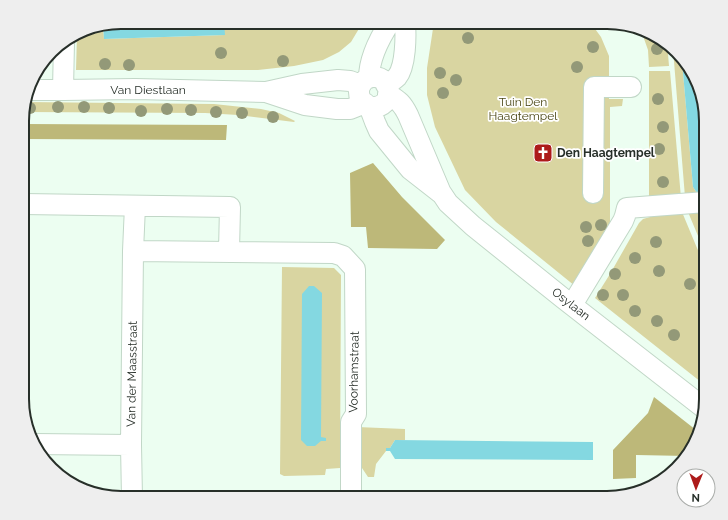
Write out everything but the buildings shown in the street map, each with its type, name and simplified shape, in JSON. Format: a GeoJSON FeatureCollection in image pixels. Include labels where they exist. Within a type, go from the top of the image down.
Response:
{"type":"FeatureCollection","features":[{"type":"Feature","properties":{"kind":"street"},"geometry":{"type":"LineString","coordinates":[[386,29],[375,49],[369,67],[373,92],[397,77],[402,67],[404,58],[405,29]]}},
{"type":"Feature","properties":{"kind":"street"},"geometry":{"type":"LineString","coordinates":[[63,90],[64,49]]}},
{"type":"Feature","properties":{"kind":"street","name":"Van Diestlaan"},"geometry":{"type":"LineString","coordinates":[[35,90],[135,89],[266,92],[302,84],[338,80],[350,81],[373,92],[350,109],[337,109],[305,105],[266,92]]}},
{"type":"Feature","properties":{"kind":"street"},"geometry":{"type":"LineString","coordinates":[[593,193],[594,87],[631,87]]}},
{"type":"Feature","properties":{"kind":"street","name":"Osylaan"},"geometry":{"type":"LineString","coordinates":[[442,194],[410,169],[384,138],[375,122],[373,92],[398,100],[403,105],[442,194],[448,203],[473,226],[699,404]]}},
{"type":"Feature","properties":{"kind":"street"},"geometry":{"type":"LineString","coordinates":[[572,305],[623,221],[626,208],[698,203]]}},
{"type":"Feature","properties":{"kind":"street"},"geometry":{"type":"LineString","coordinates":[[29,204],[230,207],[228,251],[133,251]]}},
{"type":"Feature","properties":{"kind":"street","name":"Van der Maasstraat"},"geometry":{"type":"LineString","coordinates":[[132,491],[131,445],[134,206]]}},
{"type":"Feature","properties":{"kind":"street","name":"Voorhamstraat"},"geometry":{"type":"LineString","coordinates":[[228,251],[334,253],[343,256],[355,269],[356,414],[351,422],[351,491]]}},
{"type":"Feature","properties":{"kind":"street"},"geometry":{"type":"LineString","coordinates":[[41,444],[131,445]]}},
{"type":"Feature","properties":{"kind":"green space"},"geometry":{"type":"Polygon","coordinates":[[[224,29],[359,29],[351,42],[339,52],[323,60],[294,66],[258,70],[76,70],[77,40],[103,31],[104,39],[224,35],[224,29]]]}},
{"type":"Feature","properties":{"kind":"green space","name":"Tuin Den Haagtempel"},"geometry":{"type":"Polygon","coordinates":[[[433,29],[595,29],[601,37],[609,56],[609,99],[623,99],[622,106],[610,107],[610,228],[575,286],[496,222],[465,190],[435,127],[427,95],[427,68],[433,29]]]}},
{"type":"Feature","properties":{"kind":"green space"},"geometry":{"type":"Polygon","coordinates":[[[643,37],[653,41],[668,52],[669,66],[649,67],[648,50],[643,37]]]}},
{"type":"Feature","properties":{"kind":"green space"},"geometry":{"type":"Polygon","coordinates":[[[674,58],[683,69],[693,187],[697,193],[685,197],[674,58]]]}},
{"type":"Feature","properties":{"kind":"green space"},"geometry":{"type":"Polygon","coordinates":[[[649,71],[670,71],[681,198],[649,200],[649,71]]]}},
{"type":"Feature","properties":{"kind":"green space"},"geometry":{"type":"Polygon","coordinates":[[[31,102],[214,104],[261,109],[279,113],[295,121],[205,113],[30,112],[31,102]]]}},
{"type":"Feature","properties":{"kind":"green space"},"geometry":{"type":"Polygon","coordinates":[[[682,212],[699,252],[699,380],[595,298],[639,223],[643,219],[650,217],[650,215],[682,212]]]}},
{"type":"Feature","properties":{"kind":"green space"},"geometry":{"type":"Polygon","coordinates":[[[688,212],[698,213],[699,215],[699,238],[688,212]]]}},
{"type":"Feature","properties":{"kind":"green space"},"geometry":{"type":"Polygon","coordinates":[[[282,267],[334,268],[341,275],[340,468],[326,469],[325,475],[284,476],[280,474],[282,267]]]}},
{"type":"Feature","properties":{"kind":"green space"},"geometry":{"type":"Polygon","coordinates":[[[357,427],[405,429],[405,440],[395,440],[390,448],[386,448],[386,451],[376,464],[374,477],[368,477],[362,468],[357,468],[357,427]]]}},
{"type":"Feature","properties":{"kind":"shaded area"},"geometry":{"type":"Polygon","coordinates":[[[29,124],[227,125],[226,140],[29,139],[29,124]]]}},
{"type":"Feature","properties":{"kind":"shaded area"},"geometry":{"type":"Polygon","coordinates":[[[373,163],[402,197],[445,240],[437,249],[368,248],[366,227],[351,227],[350,173],[373,163]]]}},
{"type":"Feature","properties":{"kind":"shaded area"},"geometry":{"type":"Polygon","coordinates":[[[654,397],[694,428],[687,445],[679,456],[636,455],[636,478],[613,479],[613,450],[648,413],[654,397]]]}},
{"type":"Feature","properties":{"kind":"water"},"geometry":{"type":"Polygon","coordinates":[[[121,29],[225,29],[225,35],[104,39],[103,31],[121,29]]]}},
{"type":"Feature","properties":{"kind":"water"},"geometry":{"type":"Polygon","coordinates":[[[683,69],[687,75],[696,97],[699,115],[699,215],[697,193],[693,187],[683,69]]]}},
{"type":"Feature","properties":{"kind":"water"},"geometry":{"type":"Polygon","coordinates":[[[309,286],[314,286],[322,293],[321,437],[326,438],[326,441],[321,441],[315,446],[307,446],[301,440],[302,294],[309,286]]]}},
{"type":"Feature","properties":{"kind":"water"},"geometry":{"type":"Polygon","coordinates":[[[395,440],[593,442],[593,460],[395,459],[390,451],[386,451],[386,448],[390,448],[395,440]]]}},
{"type":"Feature","properties":{"kind":"place","name":"Den Haagtempel"},"geometry":{"type":"Point","coordinates":[543,153]}}]}
